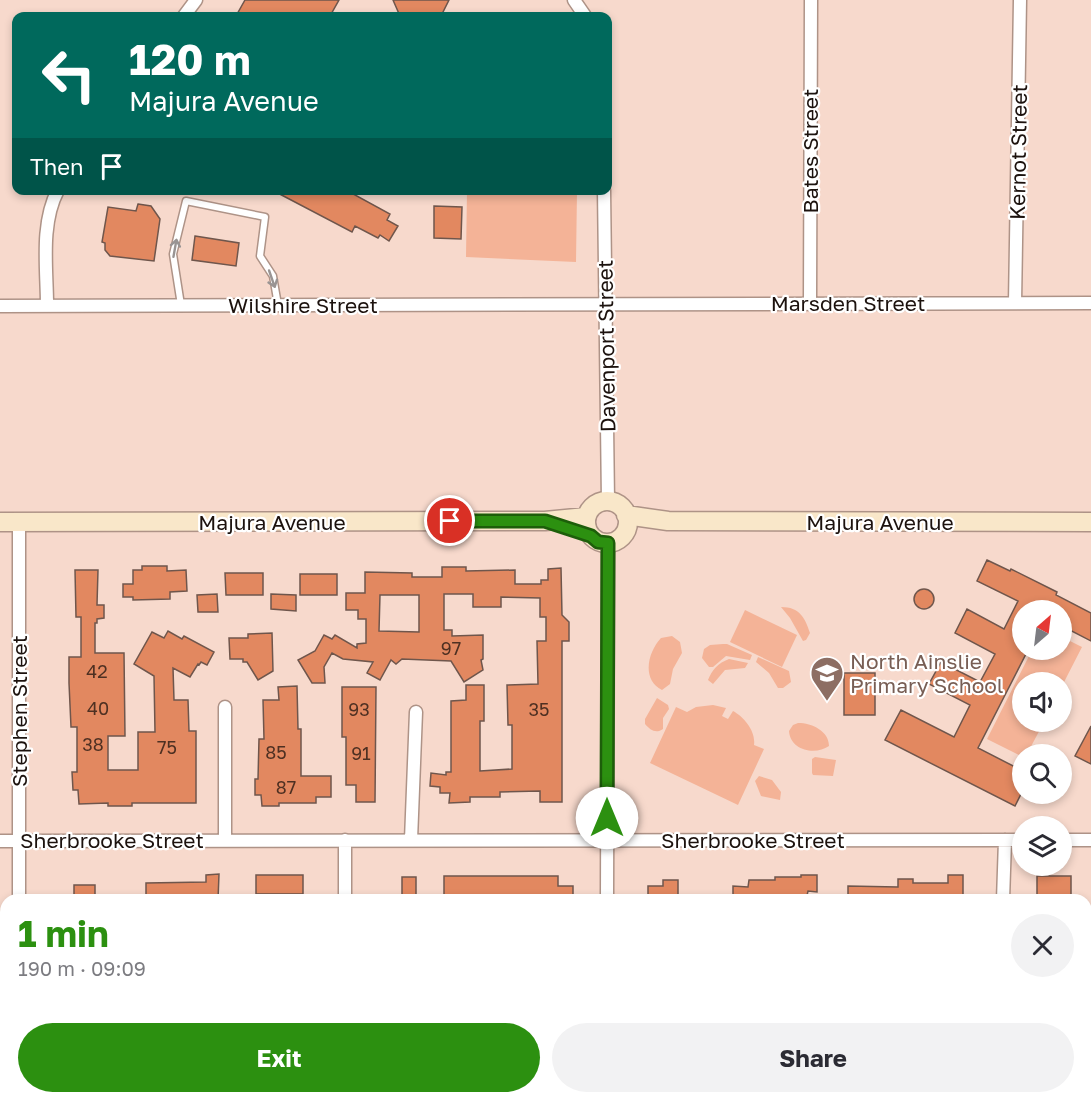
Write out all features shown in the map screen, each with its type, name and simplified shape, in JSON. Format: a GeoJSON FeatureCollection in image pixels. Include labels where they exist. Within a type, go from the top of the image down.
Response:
{"type":"FeatureCollection","features":[{"type":"Feature","properties":{"kind":"main road"},"geometry":{"type":"LineString","coordinates":[[608,501],[619,506],[626,523],[619,540],[608,543],[598,542],[587,530],[586,517],[592,507],[608,501]]}},
{"type":"Feature","properties":{"kind":"main road","name":"Majura Avenue"},"geometry":{"type":"LineString","coordinates":[[0,522],[545,521],[586,517]]}},
{"type":"Feature","properties":{"kind":"main road","name":"Majura Avenue"},"geometry":{"type":"LineString","coordinates":[[545,521],[591,536]]}},
{"type":"Feature","properties":{"kind":"main road","name":"Majura Avenue"},"geometry":{"type":"LineString","coordinates":[[626,523],[668,521],[1091,522]]}},
{"type":"Feature","properties":{"kind":"street","name":"Bates Street"},"geometry":{"type":"LineString","coordinates":[[810,303],[811,0]]}},
{"type":"Feature","properties":{"kind":"street","name":"Kernot Street"},"geometry":{"type":"LineString","coordinates":[[1015,303],[1020,0]]}},
{"type":"Feature","properties":{"kind":"street"},"geometry":{"type":"LineString","coordinates":[[47,305],[46,240],[56,195]]}},
{"type":"Feature","properties":{"kind":"street","name":"Davenport Street"},"geometry":{"type":"LineString","coordinates":[[604,195],[608,501]]}},
{"type":"Feature","properties":{"kind":"street","name":"Marsden Street"},"geometry":{"type":"LineString","coordinates":[[606,305],[1091,303]]}},
{"type":"Feature","properties":{"kind":"street","name":"Wilshire Street"},"geometry":{"type":"LineString","coordinates":[[0,306],[606,305]]}},
{"type":"Feature","properties":{"kind":"street","name":"Stephen Street"},"geometry":{"type":"LineString","coordinates":[[19,522],[19,894]]}},
{"type":"Feature","properties":{"kind":"street"},"geometry":{"type":"LineString","coordinates":[[606,894],[608,543]]}},
{"type":"Feature","properties":{"kind":"street","name":"Sherbrooke Street"},"geometry":{"type":"LineString","coordinates":[[225,707],[225,840]]}},
{"type":"Feature","properties":{"kind":"street"},"geometry":{"type":"LineString","coordinates":[[411,840],[416,712]]}},
{"type":"Feature","properties":{"kind":"street"},"geometry":{"type":"LineString","coordinates":[[345,840],[345,894]]}},
{"type":"Feature","properties":{"kind":"street"},"geometry":{"type":"LineString","coordinates":[[1003,894],[1005,840]]}},
{"type":"Feature","properties":{"kind":"street","name":"Sherbrooke Street"},"geometry":{"type":"LineString","coordinates":[[0,841],[1012,840]]}},
{"type":"Feature","properties":{"kind":"street"},"geometry":{"type":"LineString","coordinates":[[1072,840],[1091,840]]}},
{"type":"Feature","properties":{"kind":"lane"},"geometry":{"type":"LineString","coordinates":[[181,305],[173,254],[186,201],[265,217],[260,256],[273,276],[279,305]]}},
{"type":"Feature","properties":{"kind":"shaded area"},"geometry":{"type":"Polygon","coordinates":[[[467,195],[577,195],[576,262],[466,257],[467,195]]]}},
{"type":"Feature","properties":{"kind":"shaded area"},"geometry":{"type":"Polygon","coordinates":[[[781,607],[793,609],[801,614],[810,633],[806,640],[803,641],[781,607]]]}},
{"type":"Feature","properties":{"kind":"shaded area"},"geometry":{"type":"Polygon","coordinates":[[[745,610],[797,635],[782,667],[730,642],[745,610]]]}},
{"type":"Feature","properties":{"kind":"shaded area"},"geometry":{"type":"Polygon","coordinates":[[[672,636],[680,642],[682,653],[673,669],[670,684],[662,690],[651,679],[650,658],[661,638],[672,636]]]}},
{"type":"Feature","properties":{"kind":"shaded area"},"geometry":{"type":"Polygon","coordinates":[[[1072,642],[1082,647],[1069,672],[1021,672],[1027,660],[1072,660],[1072,642]]]}},
{"type":"Feature","properties":{"kind":"shaded area"},"geometry":{"type":"Polygon","coordinates":[[[727,644],[752,655],[750,660],[726,656],[713,667],[709,667],[702,658],[704,649],[710,645],[727,644]]]}},
{"type":"Feature","properties":{"kind":"shaded area"},"geometry":{"type":"Polygon","coordinates":[[[758,657],[789,671],[791,682],[783,688],[778,688],[769,673],[756,662],[758,657]]]}},
{"type":"Feature","properties":{"kind":"shaded area"},"geometry":{"type":"Polygon","coordinates":[[[729,659],[748,663],[745,668],[725,670],[713,684],[708,680],[716,667],[729,659]]]}},
{"type":"Feature","properties":{"kind":"shaded area"},"geometry":{"type":"Polygon","coordinates":[[[1012,690],[1012,732],[1039,732],[1032,744],[1012,744],[1012,752],[987,739],[1012,690]]]}},
{"type":"Feature","properties":{"kind":"shaded area"},"geometry":{"type":"Polygon","coordinates":[[[657,698],[668,705],[669,709],[663,718],[663,729],[656,731],[651,730],[645,724],[645,719],[657,698]]]}},
{"type":"Feature","properties":{"kind":"shaded area"},"geometry":{"type":"Polygon","coordinates":[[[713,705],[726,708],[722,716],[728,719],[733,711],[741,717],[751,730],[754,745],[764,749],[738,805],[650,763],[676,707],[687,712],[696,707],[713,705]]]}},
{"type":"Feature","properties":{"kind":"shaded area"},"geometry":{"type":"Polygon","coordinates":[[[809,724],[819,729],[826,736],[829,746],[817,751],[798,747],[790,738],[789,731],[793,725],[809,724]]]}},
{"type":"Feature","properties":{"kind":"shaded area"},"geometry":{"type":"Polygon","coordinates":[[[815,757],[836,760],[833,776],[813,775],[812,759],[815,757]]]}},
{"type":"Feature","properties":{"kind":"shaded area"},"geometry":{"type":"Polygon","coordinates":[[[759,776],[772,780],[781,792],[780,800],[761,796],[755,781],[759,776]]]}},
{"type":"Feature","properties":{"kind":"building"},"geometry":{"type":"Polygon","coordinates":[[[245,0],[339,0],[332,12],[238,12],[245,0]]]}},
{"type":"Feature","properties":{"kind":"building"},"geometry":{"type":"Polygon","coordinates":[[[393,0],[449,0],[443,12],[398,12],[393,0]]]}},
{"type":"Feature","properties":{"kind":"building"},"geometry":{"type":"Polygon","coordinates":[[[282,195],[355,195],[390,214],[387,220],[398,226],[389,241],[380,235],[378,238],[355,226],[352,232],[282,195]]]}},
{"type":"Feature","properties":{"kind":"building"},"geometry":{"type":"Polygon","coordinates":[[[138,204],[151,206],[160,219],[154,261],[110,256],[105,250],[105,243],[102,242],[108,207],[136,211],[138,204]]]}},
{"type":"Feature","properties":{"kind":"building"},"geometry":{"type":"Polygon","coordinates":[[[434,206],[462,207],[461,239],[434,238],[434,206]]]}},
{"type":"Feature","properties":{"kind":"building"},"geometry":{"type":"Polygon","coordinates":[[[195,236],[239,243],[236,266],[192,260],[195,236]]]}},
{"type":"Feature","properties":{"kind":"building"},"geometry":{"type":"Polygon","coordinates":[[[987,560],[1057,592],[1056,595],[1066,600],[1016,600],[977,581],[987,560]]]}},
{"type":"Feature","properties":{"kind":"building"},"geometry":{"type":"Polygon","coordinates":[[[142,566],[167,566],[167,571],[186,570],[187,591],[170,592],[170,599],[133,600],[133,597],[123,597],[123,584],[133,584],[133,570],[142,570],[142,566]]]}},
{"type":"Feature","properties":{"kind":"building"},"geometry":{"type":"Polygon","coordinates":[[[442,567],[466,567],[466,571],[515,570],[515,584],[541,584],[541,580],[548,580],[548,569],[561,568],[562,615],[569,622],[569,641],[562,641],[562,802],[540,802],[540,791],[500,792],[500,797],[470,797],[470,802],[449,803],[450,793],[440,793],[440,787],[430,786],[431,773],[446,775],[446,772],[451,772],[451,701],[466,700],[466,685],[484,685],[484,721],[480,721],[480,771],[512,769],[512,725],[508,725],[507,685],[538,684],[537,641],[546,641],[546,617],[540,617],[540,598],[501,597],[501,607],[473,607],[473,594],[444,594],[444,630],[452,630],[452,636],[483,635],[483,659],[481,660],[483,670],[464,682],[451,661],[402,659],[396,664],[391,660],[380,680],[367,673],[373,662],[343,659],[332,653],[324,667],[325,683],[312,683],[298,660],[315,651],[324,635],[332,639],[335,635],[357,648],[357,644],[366,643],[366,619],[358,619],[358,610],[346,610],[346,593],[365,593],[365,572],[412,573],[412,577],[442,577],[442,567]],[[380,595],[379,631],[419,632],[419,595],[380,595]]]}},
{"type":"Feature","properties":{"kind":"building"},"geometry":{"type":"Polygon","coordinates":[[[75,570],[98,570],[97,605],[104,605],[104,618],[97,619],[95,623],[95,653],[124,653],[125,736],[108,736],[108,770],[138,770],[138,732],[155,732],[154,676],[134,664],[152,632],[164,638],[168,631],[182,639],[184,636],[214,652],[207,665],[201,662],[198,664],[190,677],[173,668],[174,700],[188,700],[189,731],[196,731],[196,803],[132,803],[132,806],[108,806],[108,803],[79,804],[78,790],[73,790],[72,772],[77,772],[77,727],[71,727],[69,683],[69,657],[81,657],[81,617],[76,617],[75,570]]]}},
{"type":"Feature","properties":{"kind":"building"},"geometry":{"type":"Polygon","coordinates":[[[225,573],[263,573],[263,595],[226,595],[225,573]]]}},
{"type":"Feature","properties":{"kind":"building"},"geometry":{"type":"Polygon","coordinates":[[[300,574],[337,574],[337,595],[300,595],[300,574]]]}},
{"type":"Feature","properties":{"kind":"building"},"geometry":{"type":"Polygon","coordinates":[[[924,589],[931,592],[934,599],[931,606],[924,609],[917,606],[914,599],[917,592],[924,589]]]}},
{"type":"Feature","properties":{"kind":"building"},"geometry":{"type":"Polygon","coordinates":[[[217,594],[218,612],[198,612],[197,595],[217,594]]]}},
{"type":"Feature","properties":{"kind":"building"},"geometry":{"type":"Polygon","coordinates":[[[271,594],[296,595],[296,611],[271,609],[271,594]]]}},
{"type":"Feature","properties":{"kind":"building"},"geometry":{"type":"Polygon","coordinates":[[[1072,603],[1091,613],[1091,641],[1072,631],[1072,603]]]}},
{"type":"Feature","properties":{"kind":"building"},"geometry":{"type":"Polygon","coordinates":[[[967,609],[1004,629],[1012,613],[1012,660],[1023,660],[1017,672],[1012,672],[1012,681],[978,748],[1012,765],[1012,804],[1016,804],[1015,806],[885,740],[901,710],[954,737],[970,705],[929,684],[941,662],[980,682],[995,654],[955,633],[967,609]]]}},
{"type":"Feature","properties":{"kind":"building"},"geometry":{"type":"Polygon","coordinates":[[[272,633],[273,671],[258,680],[243,659],[230,659],[229,638],[248,638],[248,634],[272,633]]]}},
{"type":"Feature","properties":{"kind":"building"},"geometry":{"type":"Polygon","coordinates":[[[844,673],[875,673],[875,715],[844,715],[844,673]]]}},
{"type":"Feature","properties":{"kind":"building"},"geometry":{"type":"Polygon","coordinates":[[[297,686],[298,729],[301,729],[301,776],[331,776],[331,797],[316,797],[316,803],[279,803],[279,806],[262,806],[261,795],[255,795],[255,779],[258,779],[259,739],[264,739],[263,700],[279,700],[278,687],[297,686]]]}},
{"type":"Feature","properties":{"kind":"building"},"geometry":{"type":"Polygon","coordinates":[[[342,687],[376,687],[375,802],[356,802],[356,785],[346,785],[346,737],[342,737],[342,687]]]}},
{"type":"Feature","properties":{"kind":"building"},"geometry":{"type":"Polygon","coordinates":[[[1091,726],[1091,764],[1075,756],[1091,726]]]}},
{"type":"Feature","properties":{"kind":"building"},"geometry":{"type":"Polygon","coordinates":[[[219,874],[218,894],[146,894],[146,883],[206,882],[206,875],[219,874]]]}},
{"type":"Feature","properties":{"kind":"building"},"geometry":{"type":"Polygon","coordinates":[[[256,875],[303,875],[303,894],[256,894],[256,875]]]}},
{"type":"Feature","properties":{"kind":"building"},"geometry":{"type":"Polygon","coordinates":[[[801,875],[817,875],[817,892],[733,894],[733,886],[748,887],[749,880],[801,877],[801,875]]]}},
{"type":"Feature","properties":{"kind":"building"},"geometry":{"type":"Polygon","coordinates":[[[948,875],[963,875],[963,894],[848,894],[848,886],[898,887],[898,879],[913,879],[913,883],[948,883],[948,875]]]}},
{"type":"Feature","properties":{"kind":"building"},"geometry":{"type":"Polygon","coordinates":[[[444,876],[558,876],[558,886],[573,886],[573,894],[444,894],[444,876]]]}},
{"type":"Feature","properties":{"kind":"building"},"geometry":{"type":"Polygon","coordinates":[[[1037,876],[1071,876],[1071,894],[1037,894],[1037,876]]]}},
{"type":"Feature","properties":{"kind":"building"},"geometry":{"type":"Polygon","coordinates":[[[402,877],[416,877],[416,894],[402,894],[402,877]]]}},
{"type":"Feature","properties":{"kind":"building"},"geometry":{"type":"Polygon","coordinates":[[[663,880],[678,880],[678,894],[648,894],[648,886],[663,886],[663,880]]]}},
{"type":"Feature","properties":{"kind":"building"},"geometry":{"type":"Polygon","coordinates":[[[74,885],[95,885],[95,894],[74,894],[74,885]]]}},
{"type":"Feature","properties":{"kind":"place","name":"North Ainslie Primary School"},"geometry":{"type":"Point","coordinates":[827,702]}},
{"type":"Feature","properties":{"kind":"route"},"geometry":{"type":"LineString","coordinates":[[450,521],[545,521],[591,536],[598,542],[608,543],[607,818]]}}]}
